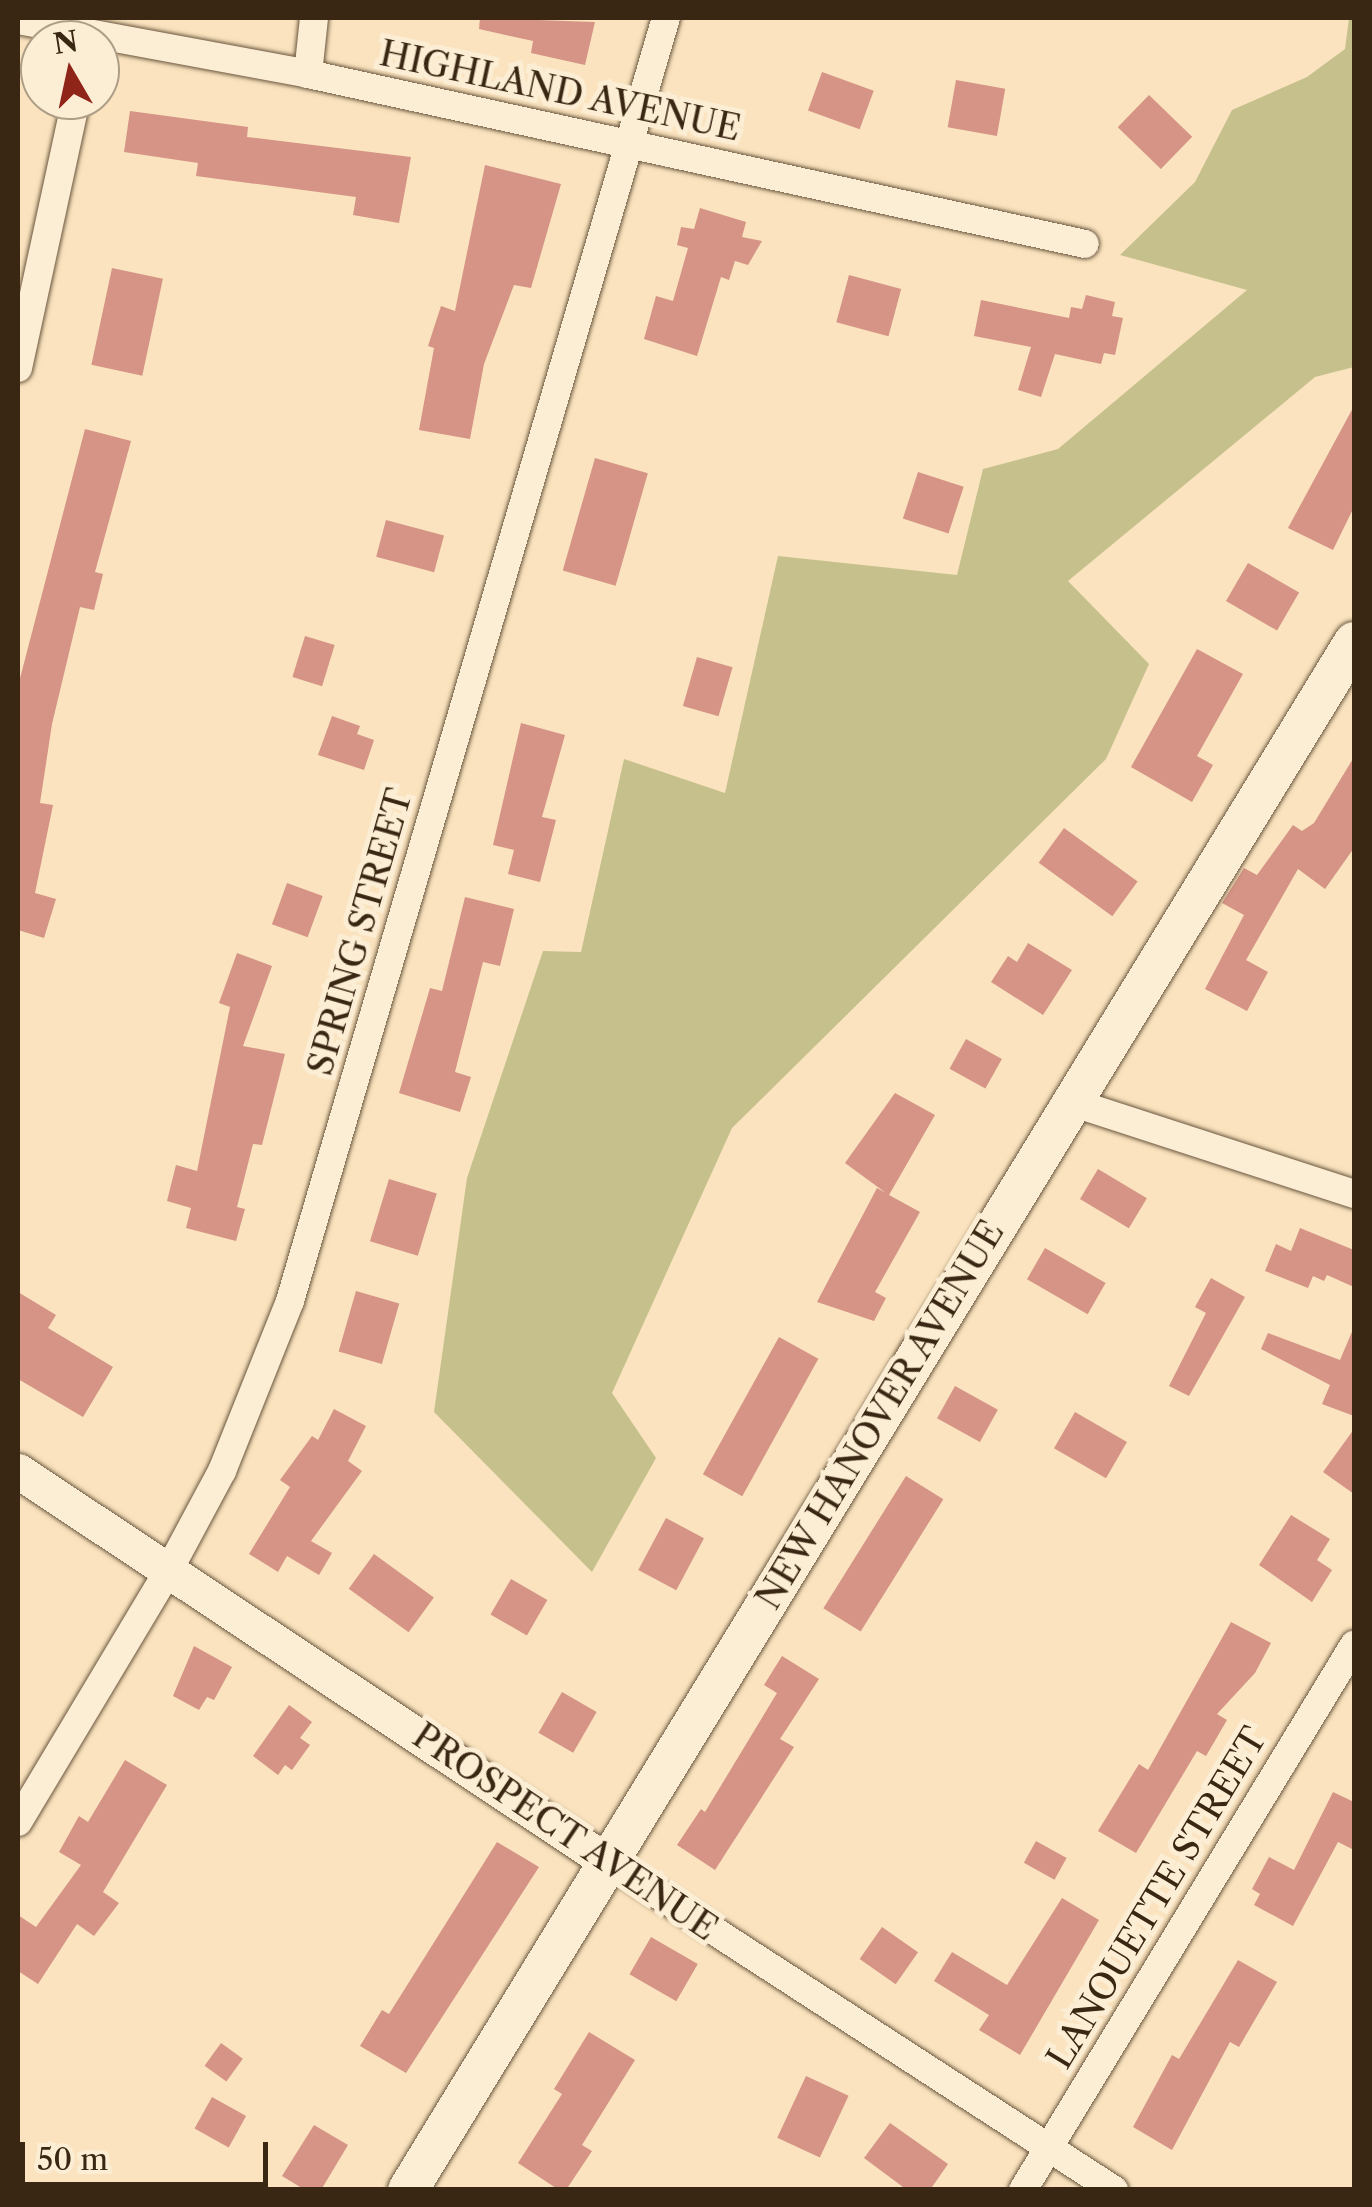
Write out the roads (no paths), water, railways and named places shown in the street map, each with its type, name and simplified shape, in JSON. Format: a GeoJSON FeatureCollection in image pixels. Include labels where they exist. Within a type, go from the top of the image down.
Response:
{"type":"FeatureCollection","features":[{"type":"Feature","properties":{"kind":"main road","name":"NEW HANOVER AVENUE"},"geometry":{"type":"LineString","coordinates":[[408,2190],[1354,642]]}},
{"type":"Feature","properties":{"kind":"street"},"geometry":{"type":"LineString","coordinates":[[308,74],[314,18]]}},
{"type":"Feature","properties":{"kind":"street","name":"SPRING STREET"},"geometry":{"type":"LineString","coordinates":[[18,1822],[170,1568],[222,1470],[290,1301],[666,18]]}},
{"type":"Feature","properties":{"kind":"street","name":"HIGHLAND AVENUE"},"geometry":{"type":"LineString","coordinates":[[120,43],[308,74],[1086,244]]}},
{"type":"Feature","properties":{"kind":"street"},"geometry":{"type":"LineString","coordinates":[[18,368],[72,120]]}},
{"type":"Feature","properties":{"kind":"street"},"geometry":{"type":"LineString","coordinates":[[1071,1102],[1354,1194]]}},
{"type":"Feature","properties":{"kind":"street","name":"PROSPECT AVENUE"},"geometry":{"type":"LineString","coordinates":[[18,1471],[170,1568],[608,1862],[1114,2190]]}},
{"type":"Feature","properties":{"kind":"street","name":"LANOUETTE STREET"},"geometry":{"type":"LineString","coordinates":[[1023,2190],[1354,1645]]}}]}
